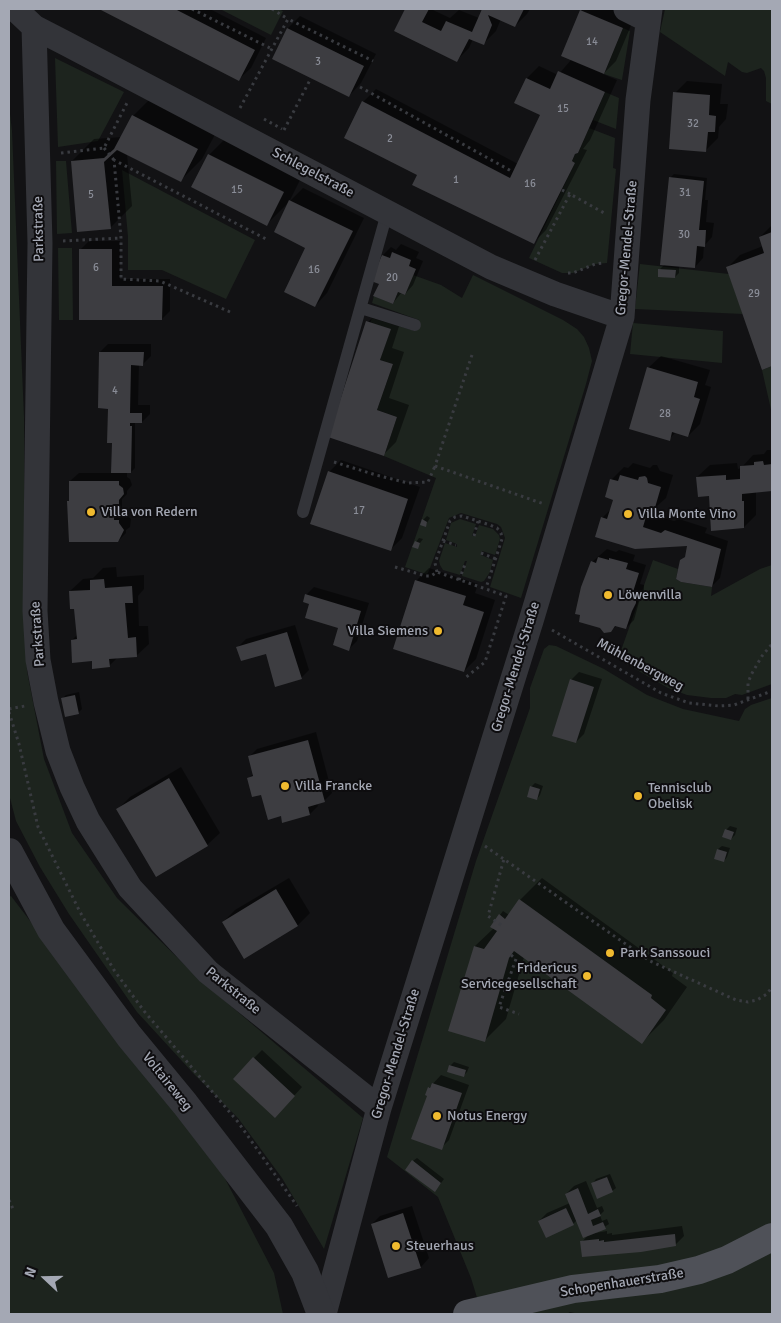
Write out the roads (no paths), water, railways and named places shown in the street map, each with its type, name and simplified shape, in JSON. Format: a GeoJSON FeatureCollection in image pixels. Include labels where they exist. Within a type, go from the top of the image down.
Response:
{"type":"FeatureCollection","features":[{"type":"Feature","properties":{"kind":"main road","name":"Schopenhauerstraße"},"geometry":{"type":"LineString","coordinates":[[467,1314],[573,1289],[660,1279],[698,1270],[754,1248],[772,1237]]}},
{"type":"Feature","properties":{"kind":"street","name":"Schlegelstraße"},"geometry":{"type":"LineString","coordinates":[[15,9],[34,27],[491,267],[555,294],[622,317]]}},
{"type":"Feature","properties":{"kind":"street","name":"Gregor-Mendel-Straße"},"geometry":{"type":"LineString","coordinates":[[322,1314],[379,1108],[622,317],[638,100],[641,12]]}},
{"type":"Feature","properties":{"kind":"street","name":"Parkstraße"},"geometry":{"type":"LineString","coordinates":[[34,27],[40,243],[35,611],[38,660],[58,751],[88,821],[130,888],[208,972],[379,1108]]}},
{"type":"Feature","properties":{"kind":"street","name":"Voltaireweg"},"geometry":{"type":"LineString","coordinates":[[9,852],[51,930],[128,1036],[185,1104],[279,1226],[305,1272],[322,1314]]}},
{"type":"Feature","properties":{"kind":"lane"},"geometry":{"type":"LineString","coordinates":[[303,512],[387,213]]}},
{"type":"Feature","properties":{"kind":"lane"},"geometry":{"type":"LineString","coordinates":[[361,308],[415,325]]}},
{"type":"Feature","properties":{"kind":"place","name":"Villa von Redern"},"geometry":{"type":"Point","coordinates":[91,512]}},
{"type":"Feature","properties":{"kind":"place","name":"Villa Monte Vino"},"geometry":{"type":"Point","coordinates":[628,514]}},
{"type":"Feature","properties":{"kind":"place","name":"Löwenvilla"},"geometry":{"type":"Point","coordinates":[608,595]}},
{"type":"Feature","properties":{"kind":"place","name":"Villa Siemens"},"geometry":{"type":"Point","coordinates":[438,631]}},
{"type":"Feature","properties":{"kind":"place","name":"Villa Francke"},"geometry":{"type":"Point","coordinates":[285,786]}},
{"type":"Feature","properties":{"kind":"place","name":"Tennisclub Obelisk"},"geometry":{"type":"Point","coordinates":[638,796]}},
{"type":"Feature","properties":{"kind":"place","name":"Park Sanssouci"},"geometry":{"type":"Point","coordinates":[610,953]}},
{"type":"Feature","properties":{"kind":"place","name":"Fridericus Servicegesellschaft"},"geometry":{"type":"Point","coordinates":[587,976]}},
{"type":"Feature","properties":{"kind":"place","name":"Notus Energy"},"geometry":{"type":"Point","coordinates":[437,1116]}},
{"type":"Feature","properties":{"kind":"place","name":"Steuerhaus"},"geometry":{"type":"Point","coordinates":[396,1246]}}]}
